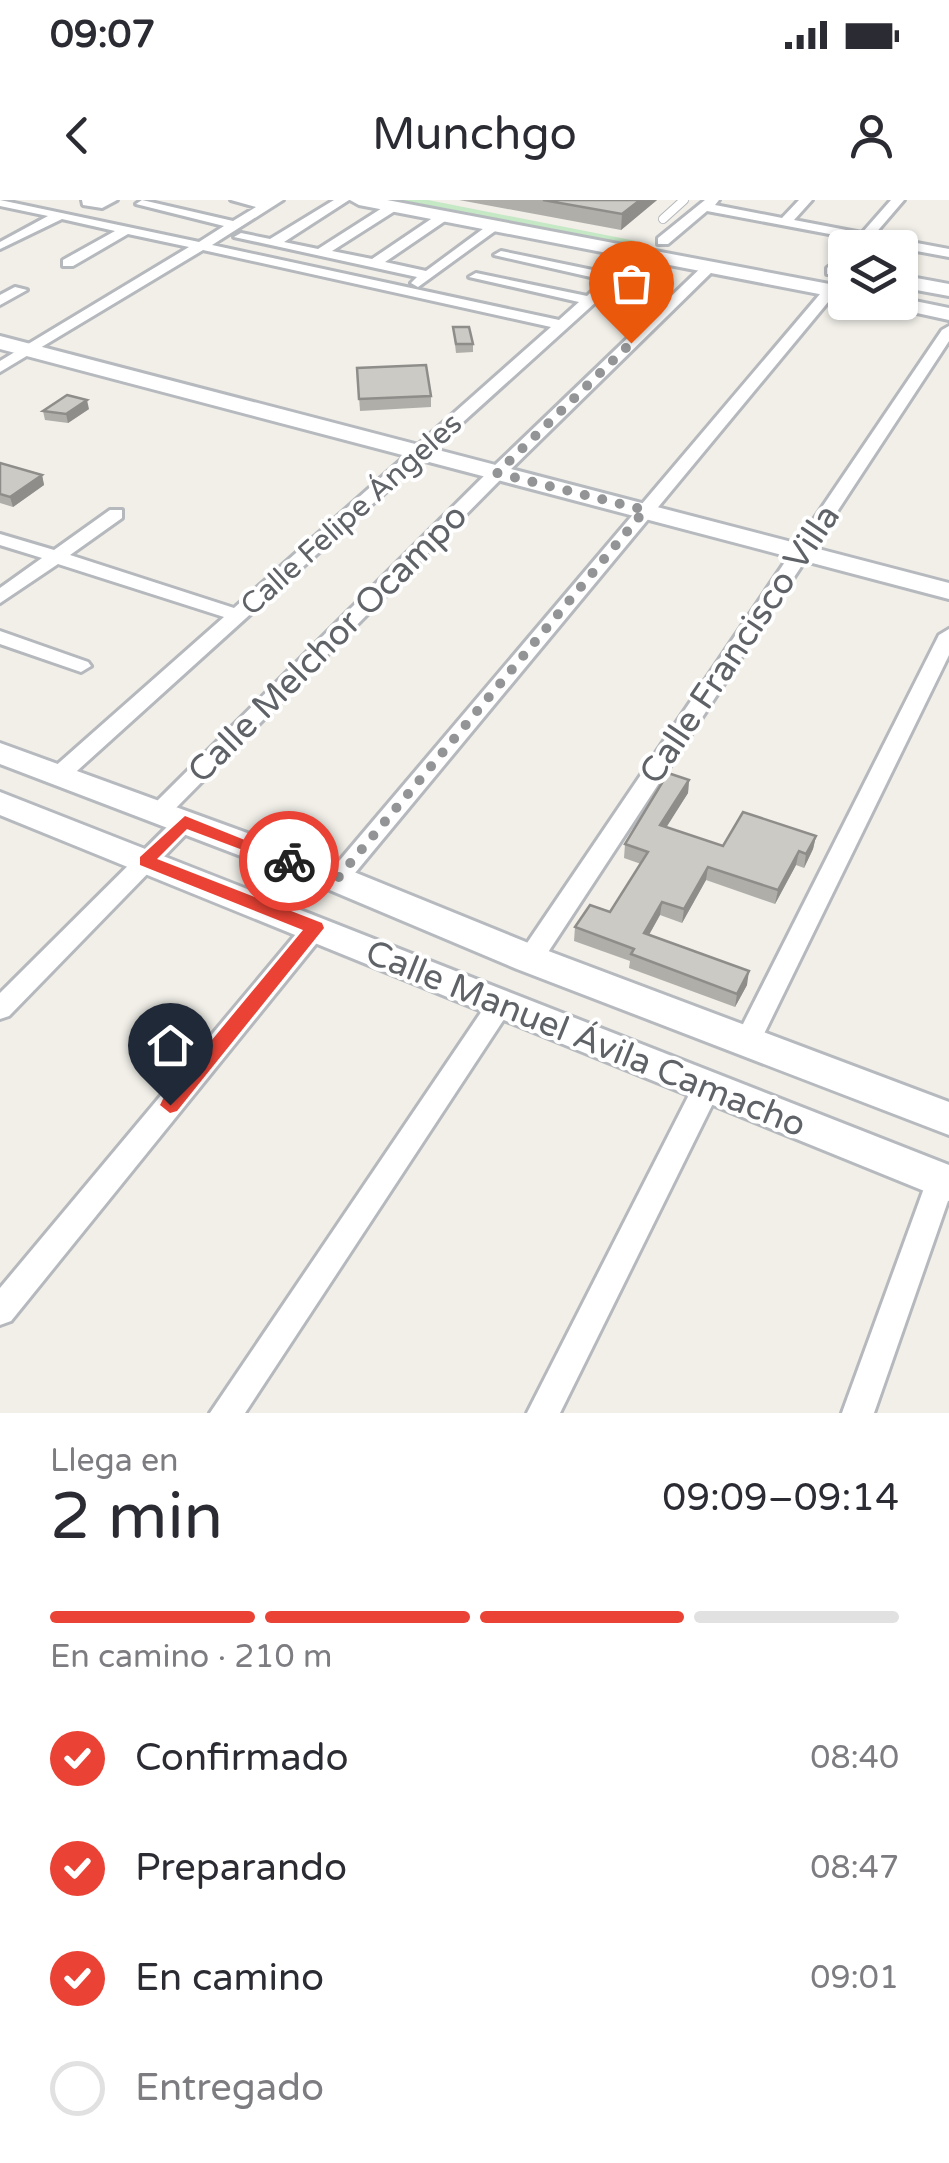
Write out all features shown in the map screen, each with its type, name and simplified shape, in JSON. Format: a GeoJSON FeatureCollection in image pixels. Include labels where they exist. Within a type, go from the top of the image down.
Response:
{"type":"FeatureCollection","features":[{"type":"Feature","properties":{"kind":"street"},"geometry":{"type":"LineString","coordinates":[[87,202],[100,204],[111,200]]}},
{"type":"Feature","properties":{"kind":"street"},"geometry":{"type":"LineString","coordinates":[[237,200],[272,203]]}},
{"type":"Feature","properties":{"kind":"street"},"geometry":{"type":"LineString","coordinates":[[273,244],[344,200]]}},
{"type":"Feature","properties":{"kind":"street"},"geometry":{"type":"LineString","coordinates":[[360,200],[442,208],[663,241],[719,258]]}},
{"type":"Feature","properties":{"kind":"street"},"geometry":{"type":"LineString","coordinates":[[786,221],[806,200]]}},
{"type":"Feature","properties":{"kind":"street"},"geometry":{"type":"LineString","coordinates":[[872,230],[898,200]]}},
{"type":"Feature","properties":{"kind":"street"},"geometry":{"type":"LineString","coordinates":[[0,202],[561,325]]}},
{"type":"Feature","properties":{"kind":"street"},"geometry":{"type":"LineString","coordinates":[[144,202],[273,244],[428,276]]}},
{"type":"Feature","properties":{"kind":"street"},"geometry":{"type":"LineString","coordinates":[[0,368],[202,246],[238,231],[272,203]]}},
{"type":"Feature","properties":{"kind":"street"},"geometry":{"type":"LineString","coordinates":[[642,254],[709,203],[828,233]]}},
{"type":"Feature","properties":{"kind":"street"},"geometry":{"type":"LineString","coordinates":[[320,253],[394,206]]}},
{"type":"Feature","properties":{"kind":"street"},"geometry":{"type":"LineString","coordinates":[[442,208],[496,226],[642,254],[719,258],[828,276]]}},
{"type":"Feature","properties":{"kind":"street"},"geometry":{"type":"LineString","coordinates":[[374,264],[442,208]]}},
{"type":"Feature","properties":{"kind":"street"},"geometry":{"type":"LineString","coordinates":[[2,246],[60,215]]}},
{"type":"Feature","properties":{"kind":"street"},"geometry":{"type":"LineString","coordinates":[[408,290],[496,226]]}},
{"type":"Feature","properties":{"kind":"street"},"geometry":{"type":"LineString","coordinates":[[68,263],[126,230]]}},
{"type":"Feature","properties":{"kind":"street"},"geometry":{"type":"LineString","coordinates":[[476,241],[508,248],[471,280],[588,300]]}},
{"type":"Feature","properties":{"kind":"street"},"geometry":{"type":"LineString","coordinates":[[918,249],[949,253]]}},
{"type":"Feature","properties":{"kind":"street","name":"Calle Felipe Ángeles"},"geometry":{"type":"LineString","coordinates":[[60,774],[642,254]]}},
{"type":"Feature","properties":{"kind":"street"},"geometry":{"type":"LineString","coordinates":[[501,256],[614,278]]}},
{"type":"Feature","properties":{"kind":"street","name":"Calle Melchor Ocampo"},"geometry":{"type":"LineString","coordinates":[[0,1009],[146,861],[172,817],[497,473],[719,258]]}},
{"type":"Feature","properties":{"kind":"street"},"geometry":{"type":"LineString","coordinates":[[918,287],[949,290]]}},
{"type":"Feature","properties":{"kind":"street"},"geometry":{"type":"LineString","coordinates":[[0,300],[20,290]]}},
{"type":"Feature","properties":{"kind":"street"},"geometry":{"type":"LineString","coordinates":[[337,879],[828,293]]}},
{"type":"Feature","properties":{"kind":"street"},"geometry":{"type":"LineString","coordinates":[[918,293],[949,307]]}},
{"type":"Feature","properties":{"kind":"street"},"geometry":{"type":"LineString","coordinates":[[918,303],[949,307]]}},
{"type":"Feature","properties":{"kind":"street"},"geometry":{"type":"LineString","coordinates":[[918,304],[949,307]]}},
{"type":"Feature","properties":{"kind":"street","name":"Calle Francisco Villa"},"geometry":{"type":"LineString","coordinates":[[530,959],[949,330]]}},
{"type":"Feature","properties":{"kind":"street"},"geometry":{"type":"LineString","coordinates":[[0,342],[949,591]]}},
{"type":"Feature","properties":{"kind":"street"},"geometry":{"type":"LineString","coordinates":[[0,597],[116,514]]}},
{"type":"Feature","properties":{"kind":"street"},"geometry":{"type":"LineString","coordinates":[[0,539],[238,615]]}},
{"type":"Feature","properties":{"kind":"street"},"geometry":{"type":"LineString","coordinates":[[747,1042],[949,636]]}},
{"type":"Feature","properties":{"kind":"street"},"geometry":{"type":"LineString","coordinates":[[0,637],[81,666]]}},
{"type":"Feature","properties":{"kind":"street","name":"Calle Manuel Ávila Camacho"},"geometry":{"type":"LineString","coordinates":[[0,753],[337,879],[530,959],[949,1119]]}},
{"type":"Feature","properties":{"kind":"street","name":"Calle Manuel Ávila Camacho"},"geometry":{"type":"LineString","coordinates":[[0,803],[945,1182]]}},
{"type":"Feature","properties":{"kind":"street"},"geometry":{"type":"LineString","coordinates":[[0,1311],[315,928]]}},
{"type":"Feature","properties":{"kind":"street"},"geometry":{"type":"LineString","coordinates":[[226,1413],[499,1006]]}},
{"type":"Feature","properties":{"kind":"street"},"geometry":{"type":"LineString","coordinates":[[543,1413],[706,1089]]}},
{"type":"Feature","properties":{"kind":"street"},"geometry":{"type":"LineString","coordinates":[[858,1413],[945,1182]]}},
{"type":"Feature","properties":{"kind":"lane"},"geometry":{"type":"LineString","coordinates":[[663,219],[684,200]]}},
{"type":"Feature","properties":{"kind":"green space"},"geometry":{"type":"Polygon","coordinates":[[[379,200],[428,200],[636,241],[627,248],[379,200]]]}},
{"type":"Feature","properties":{"kind":"building"},"geometry":{"type":"Polygon","coordinates":[[[543,200],[640,200],[622,214],[543,200]]]}},
{"type":"Feature","properties":{"kind":"building"},"geometry":{"type":"Polygon","coordinates":[[[453,327],[469,327],[473,344],[456,344],[453,327]]]}},
{"type":"Feature","properties":{"kind":"building"},"geometry":{"type":"Polygon","coordinates":[[[426,365],[431,396],[359,399],[357,368],[426,365]]]}},
{"type":"Feature","properties":{"kind":"building"},"geometry":{"type":"Polygon","coordinates":[[[67,395],[87,400],[66,414],[43,411],[67,395]]]}},
{"type":"Feature","properties":{"kind":"building"},"geometry":{"type":"Polygon","coordinates":[[[0,463],[42,475],[10,497],[0,494],[0,463]]]}},
{"type":"Feature","properties":{"kind":"building"},"geometry":{"type":"Polygon","coordinates":[[[668,773],[689,780],[660,825],[723,846],[743,812],[816,836],[806,854],[799,851],[778,890],[708,867],[684,909],[662,902],[644,933],[749,971],[737,994],[631,954],[634,949],[575,927],[590,905],[610,912],[648,852],[625,844],[668,773]]]}},
{"type":"Feature","properties":{"kind":"way so far"},"geometry":{"type":"LineString","coordinates":[[289,861],[337,879],[645,510],[497,473],[631,343]]}},
{"type":"Feature","properties":{"kind":"route"},"geometry":{"type":"LineString","coordinates":[[170,1105],[315,928],[146,861],[185,822],[289,861]]}}]}
